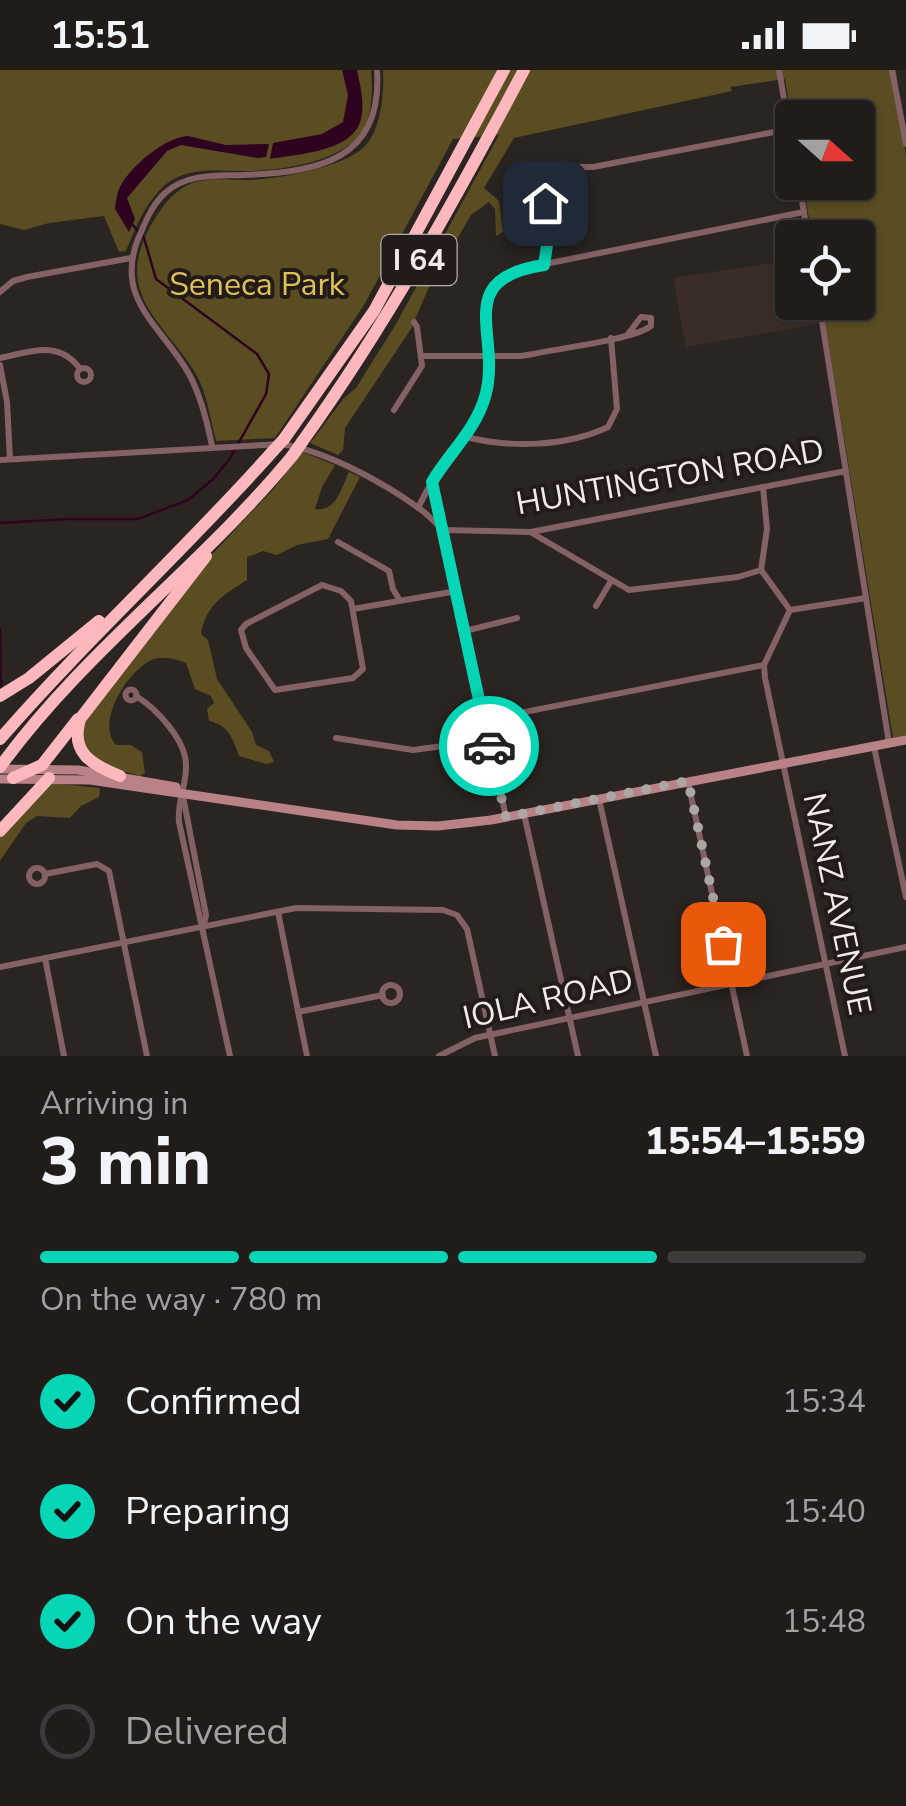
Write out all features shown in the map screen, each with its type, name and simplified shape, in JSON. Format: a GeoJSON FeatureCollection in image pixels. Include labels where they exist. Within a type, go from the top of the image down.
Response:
{"type":"FeatureCollection","features":[{"type":"Feature","properties":{"kind":"highway","name":"I 64"},"geometry":{"type":"LineString","coordinates":[[0,740],[154,574],[234,495],[304,414],[374,311],[504,70]]}},
{"type":"Feature","properties":{"kind":"highway","name":"I 64"},"geometry":{"type":"LineString","coordinates":[[0,768],[23,735],[94,658],[251,503],[297,448],[349,376],[400,294],[524,70]]}},
{"type":"Feature","properties":{"kind":"highway"},"geometry":{"type":"LineString","coordinates":[[28,797],[18,774],[42,765],[251,503]]}},
{"type":"Feature","properties":{"kind":"highway"},"geometry":{"type":"LineString","coordinates":[[0,696],[154,574]]}},
{"type":"Feature","properties":{"kind":"highway"},"geometry":{"type":"LineString","coordinates":[[83,713],[78,728],[79,749],[94,766],[121,779]]}},
{"type":"Feature","properties":{"kind":"highway"},"geometry":{"type":"LineString","coordinates":[[0,831],[49,778]]}},
{"type":"Feature","properties":{"kind":"main road"},"geometry":{"type":"LineString","coordinates":[[18,774],[121,779],[397,825],[456,825],[906,740]]}},
{"type":"Feature","properties":{"kind":"main road"},"geometry":{"type":"LineString","coordinates":[[0,768],[49,778],[121,779]]}},
{"type":"Feature","properties":{"kind":"street"},"geometry":{"type":"LineString","coordinates":[[212,446],[193,382],[136,296],[132,255],[145,222],[163,195],[187,180],[283,171],[328,161],[350,151],[374,118],[377,70]]}},
{"type":"Feature","properties":{"kind":"street"},"geometry":{"type":"LineString","coordinates":[[780,70],[785,100]]}},
{"type":"Feature","properties":{"kind":"street"},"geometry":{"type":"LineString","coordinates":[[892,70],[906,144]]}},
{"type":"Feature","properties":{"kind":"street"},"geometry":{"type":"LineString","coordinates":[[552,213],[539,189],[541,179],[556,167],[580,168],[775,132]]}},
{"type":"Feature","properties":{"kind":"street"},"geometry":{"type":"LineString","coordinates":[[544,265],[552,213],[580,168]]}},
{"type":"Feature","properties":{"kind":"street"},"geometry":{"type":"LineString","coordinates":[[802,200],[805,220]]}},
{"type":"Feature","properties":{"kind":"street"},"geometry":{"type":"LineString","coordinates":[[418,508],[432,482],[466,438],[484,400],[490,357],[484,312],[489,291],[504,276],[804,212]]}},
{"type":"Feature","properties":{"kind":"street"},"geometry":{"type":"LineString","coordinates":[[0,292],[18,279],[132,255]]}},
{"type":"Feature","properties":{"kind":"street"},"geometry":{"type":"LineString","coordinates":[[822,320],[889,743]]}},
{"type":"Feature","properties":{"kind":"street"},"geometry":{"type":"LineString","coordinates":[[394,410],[418,375],[422,356],[414,322]]}},
{"type":"Feature","properties":{"kind":"street"},"geometry":{"type":"LineString","coordinates":[[422,356],[521,356],[628,334]]}},
{"type":"Feature","properties":{"kind":"street"},"geometry":{"type":"LineString","coordinates":[[466,438],[530,444],[582,436],[608,427],[617,409],[611,338]]}},
{"type":"Feature","properties":{"kind":"street"},"geometry":{"type":"LineString","coordinates":[[10,459],[0,362],[45,349],[57,350],[70,355],[80,369]]}},
{"type":"Feature","properties":{"kind":"street"},"geometry":{"type":"LineString","coordinates":[[0,460],[247,444],[304,448],[418,508],[443,530]]}},
{"type":"Feature","properties":{"kind":"street","name":"HUNTINGTON ROAD"},"geometry":{"type":"LineString","coordinates":[[443,530],[531,532],[846,471]]}},
{"type":"Feature","properties":{"kind":"street"},"geometry":{"type":"LineString","coordinates":[[432,482],[506,817]]}},
{"type":"Feature","properties":{"kind":"street"},"geometry":{"type":"LineString","coordinates":[[763,487],[767,529],[761,570],[790,610]]}},
{"type":"Feature","properties":{"kind":"street"},"geometry":{"type":"LineString","coordinates":[[531,532],[629,590],[738,577],[761,570]]}},
{"type":"Feature","properties":{"kind":"street"},"geometry":{"type":"LineString","coordinates":[[338,542],[389,572],[399,599]]}},
{"type":"Feature","properties":{"kind":"street"},"geometry":{"type":"LineString","coordinates":[[596,606],[611,581]]}},
{"type":"Feature","properties":{"kind":"street"},"geometry":{"type":"LineString","coordinates":[[322,586],[346,594],[353,609],[364,666],[352,678],[275,690],[241,636],[246,624],[322,586]]}},
{"type":"Feature","properties":{"kind":"street"},"geometry":{"type":"LineString","coordinates":[[353,609],[457,591]]}},
{"type":"Feature","properties":{"kind":"street"},"geometry":{"type":"LineString","coordinates":[[790,610],[866,598]]}},
{"type":"Feature","properties":{"kind":"street"},"geometry":{"type":"LineString","coordinates":[[484,720],[764,664],[790,610]]}},
{"type":"Feature","properties":{"kind":"street"},"geometry":{"type":"LineString","coordinates":[[465,631],[518,618]]}},
{"type":"Feature","properties":{"kind":"street","name":"NANZ AVENUE"},"geometry":{"type":"LineString","coordinates":[[764,664],[781,763],[845,1056]]}},
{"type":"Feature","properties":{"kind":"street"},"geometry":{"type":"LineString","coordinates":[[136,696],[148,703],[182,747],[187,770],[182,791],[186,838],[206,915],[204,926],[230,1056]]}},
{"type":"Feature","properties":{"kind":"street"},"geometry":{"type":"LineString","coordinates":[[336,738],[414,750],[488,740]]}},
{"type":"Feature","properties":{"kind":"street"},"geometry":{"type":"LineString","coordinates":[[873,746],[906,898]]}},
{"type":"Feature","properties":{"kind":"street"},"geometry":{"type":"LineString","coordinates":[[688,781],[747,1056]]}},
{"type":"Feature","properties":{"kind":"street"},"geometry":{"type":"LineString","coordinates":[[599,798],[656,1056]]}},
{"type":"Feature","properties":{"kind":"street"},"geometry":{"type":"LineString","coordinates":[[524,814],[578,1056]]}},
{"type":"Feature","properties":{"kind":"street"},"geometry":{"type":"LineString","coordinates":[[45,874],[98,864],[110,872],[147,1056]]}},
{"type":"Feature","properties":{"kind":"street"},"geometry":{"type":"LineString","coordinates":[[0,967],[323,906],[443,910],[457,915],[467,928],[495,1056]]}},
{"type":"Feature","properties":{"kind":"street"},"geometry":{"type":"LineString","coordinates":[[278,912],[307,1056]]}},
{"type":"Feature","properties":{"kind":"street","name":"IOLA ROAD"},"geometry":{"type":"LineString","coordinates":[[438,1056],[460,1043],[490,1035],[906,947]]}},
{"type":"Feature","properties":{"kind":"street"},"geometry":{"type":"LineString","coordinates":[[45,958],[64,1056]]}},
{"type":"Feature","properties":{"kind":"street"},"geometry":{"type":"LineString","coordinates":[[298,1012],[383,995]]}},
{"type":"Feature","properties":{"kind":"shaded area"},"geometry":{"type":"Polygon","coordinates":[[[342,70],[357,70],[362,107],[356,130],[323,150],[270,159],[273,143],[322,134],[343,122],[348,95],[342,70]]]}},
{"type":"Feature","properties":{"kind":"shaded area"},"geometry":{"type":"Polygon","coordinates":[[[188,136],[226,145],[269,144],[266,157],[258,158],[181,145],[167,151],[127,198],[135,219],[129,232],[115,209],[121,185],[150,153],[188,136]]]}},
{"type":"Feature","properties":{"kind":"shaded area"},"geometry":{"type":"Polygon","coordinates":[[[775,263],[775,320],[818,320],[819,324],[686,347],[673,278],[775,263]]]}},
{"type":"Feature","properties":{"kind":"green space"},"geometry":{"type":"Polygon","coordinates":[[[0,70],[371,70],[372,96],[363,130],[336,153],[291,167],[205,171],[184,175],[165,185],[142,216],[126,251],[119,252],[104,216],[24,230],[0,224],[0,70]]]}},
{"type":"Feature","properties":{"kind":"green space","name":"Seneca Park"},"geometry":{"type":"Polygon","coordinates":[[[383,70],[896,70],[906,157],[906,735],[893,738],[825,320],[875,320],[875,220],[809,220],[806,200],[875,200],[875,100],[788,100],[785,79],[730,87],[732,91],[514,138],[484,188],[499,201],[503,232],[496,236],[495,209],[489,202],[471,215],[428,289],[411,329],[345,428],[343,450],[338,455],[310,443],[356,388],[396,324],[499,135],[453,139],[364,305],[275,438],[216,441],[200,382],[143,299],[138,263],[146,234],[169,200],[192,183],[296,174],[358,152],[372,136],[382,98],[383,70]]]}},
{"type":"Feature","properties":{"kind":"green space"},"geometry":{"type":"Polygon","coordinates":[[[302,452],[335,465],[315,509],[333,503],[349,472],[360,477],[328,539],[297,545],[277,555],[263,551],[247,557],[247,580],[211,608],[201,634],[208,640],[217,679],[252,732],[256,745],[269,751],[274,762],[266,764],[239,756],[226,729],[209,721],[207,709],[214,703],[211,696],[195,689],[186,663],[162,658],[134,673],[117,697],[109,723],[116,745],[131,745],[142,752],[145,773],[140,776],[118,770],[99,760],[86,746],[84,723],[202,565],[276,486],[302,452]]]}},
{"type":"Feature","properties":{"kind":"green space"},"geometry":{"type":"Polygon","coordinates":[[[50,783],[100,788],[99,797],[81,806],[70,818],[37,816],[26,823],[0,861],[0,836],[50,783]]]}},
{"type":"Feature","properties":{"kind":"waterway"},"geometry":{"type":"LineString","coordinates":[[0,523],[138,519],[188,500],[229,460],[266,394],[269,374],[257,354],[156,279],[144,238],[131,223]]}},
{"type":"Feature","properties":{"kind":"waterway"},"geometry":{"type":"LineString","coordinates":[[0,629],[1,690]]}},
{"type":"Feature","properties":{"kind":"way so far"},"geometry":{"type":"LineString","coordinates":[[489,746],[506,817],[688,781],[723,944]]}},
{"type":"Feature","properties":{"kind":"route"},"geometry":{"type":"LineString","coordinates":[[489,746],[432,482],[462,442],[484,400],[490,357],[484,307],[489,291],[514,271],[544,265],[552,213],[545,203]]}}]}
